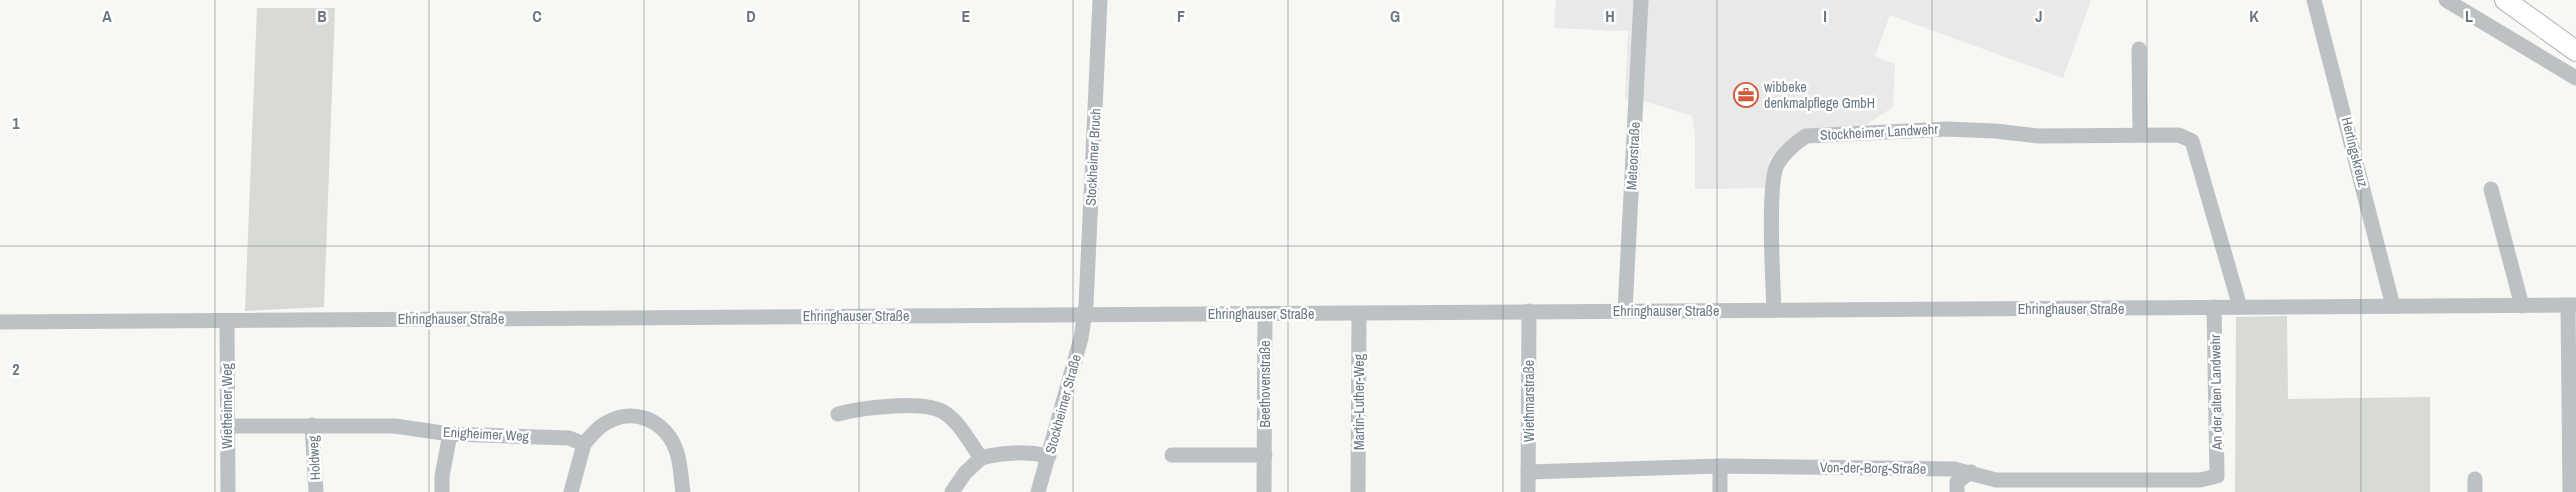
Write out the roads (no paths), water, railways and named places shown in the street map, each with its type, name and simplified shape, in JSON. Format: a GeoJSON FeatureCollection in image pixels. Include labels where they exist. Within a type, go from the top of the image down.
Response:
{"type":"FeatureCollection","features":[{"type":"Feature","properties":{"kind":"main road"},"geometry":{"type":"LineString","coordinates":[[2505,0],[2576,51]]}},
{"type":"Feature","properties":{"kind":"street","name":"Stockheimer Bruch"},"geometry":{"type":"LineString","coordinates":[[1084,315],[1100,0]]}},
{"type":"Feature","properties":{"kind":"street","name":"Meteorstraße"},"geometry":{"type":"LineString","coordinates":[[1625,311],[1641,0]]}},
{"type":"Feature","properties":{"kind":"street","name":"Hertingskreuz"},"geometry":{"type":"LineString","coordinates":[[2314,0],[2393,306]]}},
{"type":"Feature","properties":{"kind":"street"},"geometry":{"type":"LineString","coordinates":[[2446,0],[2576,78]]}},
{"type":"Feature","properties":{"kind":"street"},"geometry":{"type":"LineString","coordinates":[[2139,49],[2140,134]]}},
{"type":"Feature","properties":{"kind":"street","name":"Stockheimer Landwehr"},"geometry":{"type":"LineString","coordinates":[[1774,310],[1772,190],[1776,167],[1790,147],[1806,136],[1947,129],[1995,131],[2038,136],[2179,135],[2192,141],[2240,307]]}},
{"type":"Feature","properties":{"kind":"street"},"geometry":{"type":"LineString","coordinates":[[2491,189],[2522,306]]}},
{"type":"Feature","properties":{"kind":"street","name":"Ehringhauser Straße"},"geometry":{"type":"LineString","coordinates":[[0,322],[2572,305]]}},
{"type":"Feature","properties":{"kind":"street"},"geometry":{"type":"LineString","coordinates":[[2570,492],[2572,305]]}},
{"type":"Feature","properties":{"kind":"street","name":"An der alten Landwehr"},"geometry":{"type":"LineString","coordinates":[[2214,307],[2217,476]]}},
{"type":"Feature","properties":{"kind":"street","name":"Wiethmarstraße"},"geometry":{"type":"LineString","coordinates":[[1528,492],[1529,311]]}},
{"type":"Feature","properties":{"kind":"street","name":"Martin-Luther-Weg"},"geometry":{"type":"LineString","coordinates":[[1358,492],[1359,313]]}},
{"type":"Feature","properties":{"kind":"street","name":"Beethovenstraße"},"geometry":{"type":"LineString","coordinates":[[1264,492],[1266,314]]}},
{"type":"Feature","properties":{"kind":"street","name":"Stockheimer Straße"},"geometry":{"type":"LineString","coordinates":[[1038,492],[1081,338],[1084,315]]}},
{"type":"Feature","properties":{"kind":"street","name":"Wietheimer Weg"},"geometry":{"type":"LineString","coordinates":[[227,321],[228,492]]}},
{"type":"Feature","properties":{"kind":"street"},"geometry":{"type":"LineString","coordinates":[[838,414],[858,408],[923,406],[944,411],[959,426],[981,458]]}},
{"type":"Feature","properties":{"kind":"street"},"geometry":{"type":"LineString","coordinates":[[571,492],[584,444],[601,426],[622,417],[640,416],[656,422],[671,438],[678,454],[683,492]]}},
{"type":"Feature","properties":{"kind":"street","name":"Holdweg"},"geometry":{"type":"LineString","coordinates":[[312,425],[316,492]]}},
{"type":"Feature","properties":{"kind":"street","name":"Enigheimer Weg"},"geometry":{"type":"LineString","coordinates":[[227,426],[394,426],[450,434],[569,438],[584,444]]}},
{"type":"Feature","properties":{"kind":"street"},"geometry":{"type":"LineString","coordinates":[[442,492],[442,476],[450,434]]}},
{"type":"Feature","properties":{"kind":"street"},"geometry":{"type":"LineString","coordinates":[[952,492],[965,473],[981,458],[998,454],[1031,452],[1049,456]]}},
{"type":"Feature","properties":{"kind":"street"},"geometry":{"type":"LineString","coordinates":[[1172,455],[1265,455]]}},
{"type":"Feature","properties":{"kind":"street"},"geometry":{"type":"LineString","coordinates":[[1720,466],[1720,492]]}},
{"type":"Feature","properties":{"kind":"street","name":"Von-der-Borg-Straße"},"geometry":{"type":"LineString","coordinates":[[1528,472],[1720,466],[1954,469],[1996,480],[2200,480],[2217,476]]}},
{"type":"Feature","properties":{"kind":"street"},"geometry":{"type":"LineString","coordinates":[[1957,492],[1957,482],[1970,472]]}},
{"type":"Feature","properties":{"kind":"place","name":"wibbeke denkmalpflege GmbH"},"geometry":{"type":"Point","coordinates":[1746,95]}}]}
